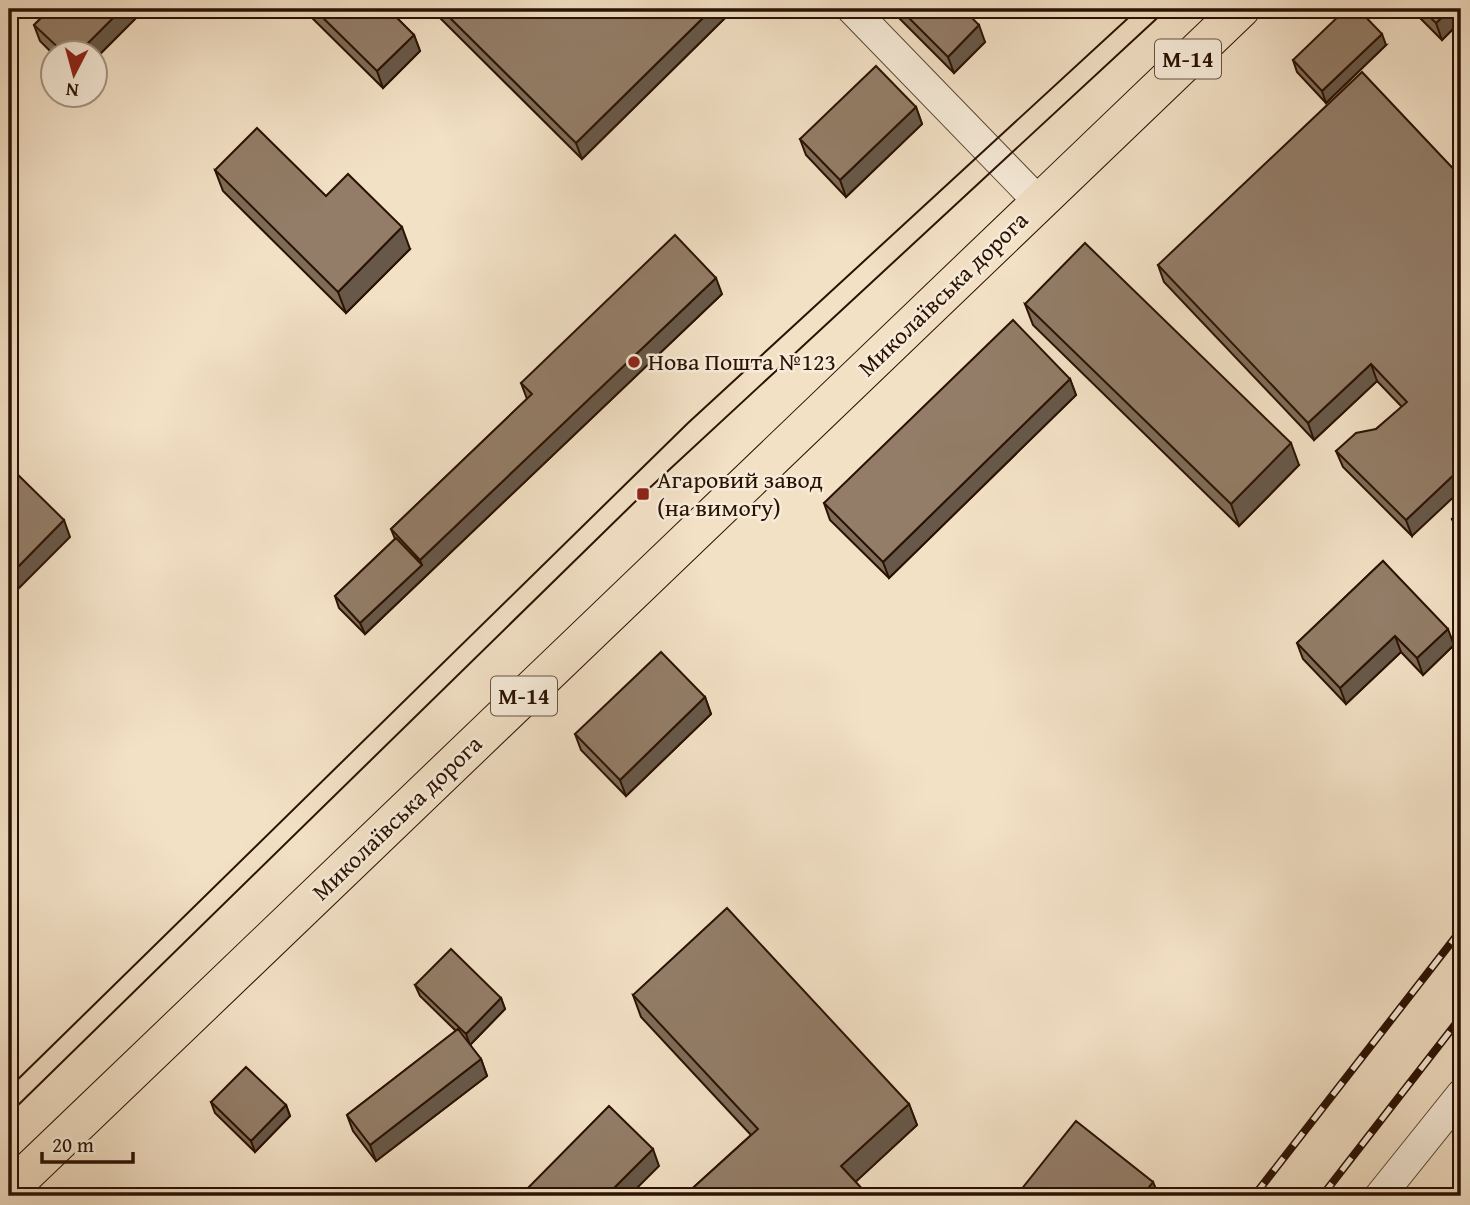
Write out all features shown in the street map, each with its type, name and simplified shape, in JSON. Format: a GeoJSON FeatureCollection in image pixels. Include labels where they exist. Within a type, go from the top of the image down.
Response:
{"type":"FeatureCollection","features":[{"type":"Feature","properties":{"kind":"main road","name":"Миколаївська дорога"},"geometry":{"type":"LineString","coordinates":[[9,1190],[1241,9]]}},
{"type":"Feature","properties":{"kind":"street"},"geometry":{"type":"LineString","coordinates":[[852,9],[1039,202]]}},
{"type":"Feature","properties":{"kind":"street"},"geometry":{"type":"LineString","coordinates":[[1380,1196],[1461,1095]]}},
{"type":"Feature","properties":{"kind":"building"},"geometry":{"type":"Polygon","coordinates":[[[50,9],[122,9],[93,38],[48,38],[34,25],[50,9]]]}},
{"type":"Feature","properties":{"kind":"building"},"geometry":{"type":"Polygon","coordinates":[[[314,9],[388,9],[414,35],[377,71],[314,9]]]}},
{"type":"Feature","properties":{"kind":"building"},"geometry":{"type":"Polygon","coordinates":[[[441,9],[712,9],[576,143],[441,9]]]}},
{"type":"Feature","properties":{"kind":"building"},"geometry":{"type":"Polygon","coordinates":[[[900,9],[963,9],[979,25],[948,57],[900,9]]]}},
{"type":"Feature","properties":{"kind":"building"},"geometry":{"type":"Polygon","coordinates":[[[1346,9],[1358,9],[1382,34],[1322,91],[1293,60],[1346,9]]]}},
{"type":"Feature","properties":{"kind":"building"},"geometry":{"type":"Polygon","coordinates":[[[1421,9],[1451,9],[1436,23],[1421,9]]]}},
{"type":"Feature","properties":{"kind":"building"},"geometry":{"type":"Polygon","coordinates":[[[876,66],[916,107],[840,180],[800,139],[876,66]]]}},
{"type":"Feature","properties":{"kind":"building"},"geometry":{"type":"Polygon","coordinates":[[[1362,72],[1461,177],[1461,468],[1406,520],[1336,451],[1356,433],[1376,429],[1407,402],[1371,364],[1308,423],[1158,265],[1362,72]]]}},
{"type":"Feature","properties":{"kind":"building"},"geometry":{"type":"Polygon","coordinates":[[[257,128],[326,196],[348,174],[402,227],[338,292],[215,170],[257,128]]]}},
{"type":"Feature","properties":{"kind":"building"},"geometry":{"type":"Polygon","coordinates":[[[675,235],[716,278],[420,560],[391,529],[532,394],[521,383],[675,235]]]}},
{"type":"Feature","properties":{"kind":"building"},"geometry":{"type":"Polygon","coordinates":[[[1085,243],[1291,443],[1231,504],[1025,304],[1085,243]]]}},
{"type":"Feature","properties":{"kind":"building"},"geometry":{"type":"Polygon","coordinates":[[[1013,320],[1070,379],[883,562],[824,503],[1013,320]]]}},
{"type":"Feature","properties":{"kind":"building"},"geometry":{"type":"Polygon","coordinates":[[[9,466],[64,520],[9,576],[9,466]]]}},
{"type":"Feature","properties":{"kind":"building"},"geometry":{"type":"Polygon","coordinates":[[[1461,510],[1461,528],[1452,519],[1461,510]]]}},
{"type":"Feature","properties":{"kind":"building"},"geometry":{"type":"Polygon","coordinates":[[[396,538],[422,565],[360,623],[335,596],[396,538]]]}},
{"type":"Feature","properties":{"kind":"building"},"geometry":{"type":"Polygon","coordinates":[[[1383,561],[1448,629],[1417,658],[1395,636],[1340,688],[1297,643],[1383,561]]]}},
{"type":"Feature","properties":{"kind":"building"},"geometry":{"type":"Polygon","coordinates":[[[661,652],[705,697],[620,780],[575,734],[661,652]]]}},
{"type":"Feature","properties":{"kind":"building"},"geometry":{"type":"Polygon","coordinates":[[[727,908],[909,1104],[841,1166],[865,1192],[860,1196],[684,1196],[758,1129],[633,995],[727,908]]]}},
{"type":"Feature","properties":{"kind":"building"},"geometry":{"type":"Polygon","coordinates":[[[451,949],[501,998],[466,1034],[415,985],[451,949]]]}},
{"type":"Feature","properties":{"kind":"building"},"geometry":{"type":"Polygon","coordinates":[[[458,1029],[481,1059],[370,1145],[347,1115],[458,1029]]]}},
{"type":"Feature","properties":{"kind":"building"},"geometry":{"type":"Polygon","coordinates":[[[246,1067],[286,1105],[251,1141],[211,1102],[246,1067]]]}},
{"type":"Feature","properties":{"kind":"building"},"geometry":{"type":"Polygon","coordinates":[[[609,1106],[653,1149],[606,1196],[520,1196],[609,1106]]]}},
{"type":"Feature","properties":{"kind":"building"},"geometry":{"type":"Polygon","coordinates":[[[1076,1121],[1153,1182],[1142,1196],[1016,1196],[1076,1121]]]}},
{"type":"Feature","properties":{"kind":"tram line"},"geometry":{"type":"LineString","coordinates":[[9,1088],[688,423],[1138,9]]}},
{"type":"Feature","properties":{"kind":"tram line"},"geometry":{"type":"LineString","coordinates":[[9,1114],[643,494],[1167,9]]}},
{"type":"Feature","properties":{"kind":"railway"},"geometry":{"type":"LineString","coordinates":[[1254,1196],[1461,930]]}},
{"type":"Feature","properties":{"kind":"railway"},"geometry":{"type":"LineString","coordinates":[[1322,1196],[1461,1017]]}},
{"type":"Feature","properties":{"kind":"place","name":"Нова Пошта №123"},"geometry":{"type":"Point","coordinates":[634,362]}},
{"type":"Feature","properties":{"kind":"place","name":"Агаровий завод (на вимогу)"},"geometry":{"type":"Point","coordinates":[643,494]}}]}
